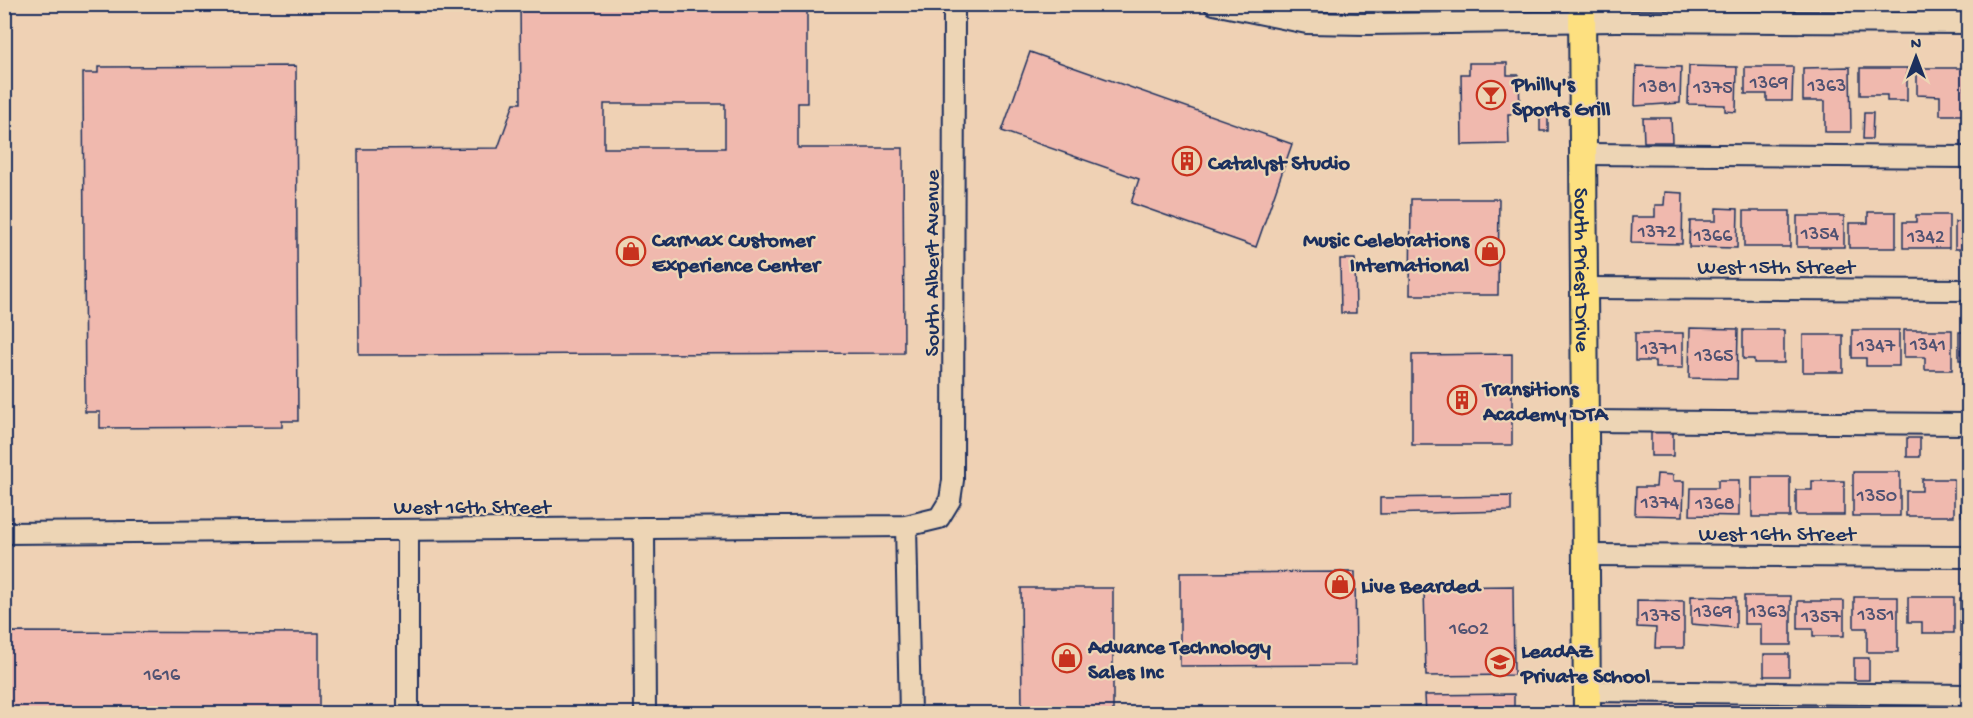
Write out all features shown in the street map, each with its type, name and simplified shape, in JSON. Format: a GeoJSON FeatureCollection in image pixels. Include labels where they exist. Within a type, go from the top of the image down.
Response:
{"type":"FeatureCollection","features":[{"type":"Feature","properties":{"kind":"main road","name":"South Priest Drive"},"geometry":{"type":"LineString","coordinates":[[1582,13],[1587,702]]}},
{"type":"Feature","properties":{"kind":"street","name":"South Albert Avenue"},"geometry":{"type":"LineString","coordinates":[[939,518],[950,500],[953,480],[954,4]]}},
{"type":"Feature","properties":{"kind":"street"},"geometry":{"type":"LineString","coordinates":[[1214,4],[1307,23],[1582,13],[1968,23]]}},
{"type":"Feature","properties":{"kind":"street"},"geometry":{"type":"LineString","coordinates":[[1583,154],[1968,157]]}},
{"type":"Feature","properties":{"kind":"street","name":"West 15th Street"},"geometry":{"type":"LineString","coordinates":[[1584,288],[1968,290]]}},
{"type":"Feature","properties":{"kind":"street"},"geometry":{"type":"LineString","coordinates":[[1585,421],[1968,424]]}},
{"type":"Feature","properties":{"kind":"street","name":"West 16th Street"},"geometry":{"type":"LineString","coordinates":[[4,533],[906,526],[939,518]]}},
{"type":"Feature","properties":{"kind":"street"},"geometry":{"type":"LineString","coordinates":[[906,526],[909,714]]}},
{"type":"Feature","properties":{"kind":"street"},"geometry":{"type":"LineString","coordinates":[[644,528],[645,714]]}},
{"type":"Feature","properties":{"kind":"street"},"geometry":{"type":"LineString","coordinates":[[408,530],[408,714]]}},
{"type":"Feature","properties":{"kind":"street","name":"West 16th Street"},"geometry":{"type":"LineString","coordinates":[[1586,555],[1968,557]]}},
{"type":"Feature","properties":{"kind":"street"},"geometry":{"type":"LineString","coordinates":[[1587,702],[1968,695]]}},
{"type":"Feature","properties":{"kind":"shaded area"},"geometry":{"type":"Polygon","coordinates":[[[1587,700],[1968,705],[1968,713],[1587,714],[1587,700]]]}},
{"type":"Feature","properties":{"kind":"building","name":"CarMax Customer Experience Center"},"geometry":{"type":"Polygon","coordinates":[[[520,4],[807,4],[807,103],[798,103],[798,148],[903,148],[904,353],[359,355],[358,149],[498,148],[514,103],[521,103],[520,4]],[[604,104],[604,148],[725,148],[725,104],[604,104]]]}},
{"type":"Feature","properties":{"kind":"building","name":"Catalyst Studio"},"geometry":{"type":"Polygon","coordinates":[[[1030,52],[1292,144],[1256,247],[1131,203],[1139,179],[1002,131],[1030,52]]]}},
{"type":"Feature","properties":{"kind":"building","name":"Philly's Sports Grill"},"geometry":{"type":"Polygon","coordinates":[[[1469,63],[1507,63],[1507,75],[1519,75],[1520,114],[1508,114],[1509,144],[1462,145],[1461,74],[1469,74],[1469,63]]]}},
{"type":"Feature","properties":{"kind":"building"},"geometry":{"type":"Polygon","coordinates":[[[296,66],[298,421],[282,421],[282,427],[100,428],[100,412],[85,412],[83,73],[98,73],[98,67],[296,66]]]}},
{"type":"Feature","properties":{"kind":"building"},"geometry":{"type":"Polygon","coordinates":[[[1636,66],[1681,67],[1680,103],[1635,106],[1636,66]]]}},
{"type":"Feature","properties":{"kind":"building"},"geometry":{"type":"Polygon","coordinates":[[[1689,66],[1737,67],[1736,112],[1725,111],[1725,105],[1688,104],[1689,66]]]}},
{"type":"Feature","properties":{"kind":"building"},"geometry":{"type":"Polygon","coordinates":[[[1745,67],[1793,67],[1792,101],[1767,101],[1767,94],[1745,94],[1745,67]]]}},
{"type":"Feature","properties":{"kind":"building"},"geometry":{"type":"Polygon","coordinates":[[[1850,67],[1851,132],[1825,132],[1825,101],[1803,101],[1803,68],[1850,67]]]}},
{"type":"Feature","properties":{"kind":"building"},"geometry":{"type":"Polygon","coordinates":[[[1860,68],[1907,68],[1907,101],[1887,101],[1887,95],[1860,95],[1860,68]]]}},
{"type":"Feature","properties":{"kind":"building"},"geometry":{"type":"Polygon","coordinates":[[[1917,68],[1965,68],[1964,115],[1940,115],[1940,96],[1917,95],[1917,68]]]}},
{"type":"Feature","properties":{"kind":"building"},"geometry":{"type":"Polygon","coordinates":[[[1864,113],[1873,113],[1872,139],[1863,139],[1864,113]]]}},
{"type":"Feature","properties":{"kind":"building"},"geometry":{"type":"Polygon","coordinates":[[[1540,115],[1548,115],[1548,131],[1540,131],[1540,115]]]}},
{"type":"Feature","properties":{"kind":"building"},"geometry":{"type":"Polygon","coordinates":[[[1643,118],[1671,118],[1672,142],[1644,142],[1643,118]]]}},
{"type":"Feature","properties":{"kind":"building"},"geometry":{"type":"Polygon","coordinates":[[[1665,192],[1683,193],[1682,244],[1631,243],[1632,217],[1655,217],[1655,205],[1664,205],[1665,192]]]}},
{"type":"Feature","properties":{"kind":"building"},"geometry":{"type":"Polygon","coordinates":[[[1411,199],[1499,199],[1498,295],[1410,295],[1411,199]]]}},
{"type":"Feature","properties":{"kind":"building"},"geometry":{"type":"Polygon","coordinates":[[[1716,208],[1738,209],[1737,248],[1689,247],[1690,221],[1716,221],[1716,208]]]}},
{"type":"Feature","properties":{"kind":"building"},"geometry":{"type":"Polygon","coordinates":[[[1744,211],[1790,211],[1790,247],[1744,247],[1744,211]]]}},
{"type":"Feature","properties":{"kind":"building"},"geometry":{"type":"Polygon","coordinates":[[[1868,212],[1896,212],[1896,248],[1849,248],[1849,223],[1868,223],[1868,212]]]}},
{"type":"Feature","properties":{"kind":"building"},"geometry":{"type":"Polygon","coordinates":[[[1916,215],[1949,215],[1949,248],[1903,248],[1903,222],[1916,222],[1916,215]]]}},
{"type":"Feature","properties":{"kind":"building"},"geometry":{"type":"Polygon","coordinates":[[[1797,216],[1844,216],[1844,247],[1797,247],[1797,216]]]}},
{"type":"Feature","properties":{"kind":"building"},"geometry":{"type":"Polygon","coordinates":[[[1955,222],[1968,222],[1968,249],[1955,249],[1955,222]]]}},
{"type":"Feature","properties":{"kind":"building"},"geometry":{"type":"Polygon","coordinates":[[[1340,259],[1355,259],[1356,313],[1341,313],[1340,259]]]}},
{"type":"Feature","properties":{"kind":"building"},"geometry":{"type":"Polygon","coordinates":[[[1690,328],[1738,329],[1737,379],[1689,378],[1690,328]]]}},
{"type":"Feature","properties":{"kind":"building"},"geometry":{"type":"Polygon","coordinates":[[[1743,330],[1784,330],[1784,363],[1754,363],[1754,359],[1743,359],[1743,330]]]}},
{"type":"Feature","properties":{"kind":"building"},"geometry":{"type":"Polygon","coordinates":[[[1852,330],[1899,330],[1899,366],[1866,366],[1866,358],[1852,358],[1852,330]]]}},
{"type":"Feature","properties":{"kind":"building"},"geometry":{"type":"Polygon","coordinates":[[[1904,330],[1952,330],[1952,370],[1925,370],[1925,357],[1904,357],[1904,330]]]}},
{"type":"Feature","properties":{"kind":"building"},"geometry":{"type":"Polygon","coordinates":[[[1959,332],[1968,332],[1968,360],[1959,360],[1959,332]]]}},
{"type":"Feature","properties":{"kind":"building"},"geometry":{"type":"Polygon","coordinates":[[[1635,333],[1683,333],[1683,368],[1655,368],[1655,361],[1635,361],[1635,333]]]}},
{"type":"Feature","properties":{"kind":"building"},"geometry":{"type":"Polygon","coordinates":[[[1803,335],[1843,335],[1843,372],[1803,372],[1803,335]]]}},
{"type":"Feature","properties":{"kind":"building","name":"Transitions Academy DTA"},"geometry":{"type":"Polygon","coordinates":[[[1512,354],[1512,445],[1412,445],[1412,355],[1512,354]]]}},
{"type":"Feature","properties":{"kind":"building"},"geometry":{"type":"Polygon","coordinates":[[[1673,431],[1673,456],[1651,456],[1651,432],[1673,431]]]}},
{"type":"Feature","properties":{"kind":"building"},"geometry":{"type":"Polygon","coordinates":[[[1907,438],[1920,438],[1920,457],[1907,457],[1907,438]]]}},
{"type":"Feature","properties":{"kind":"building"},"geometry":{"type":"Polygon","coordinates":[[[1853,472],[1900,472],[1900,516],[1853,516],[1853,472]]]}},
{"type":"Feature","properties":{"kind":"building"},"geometry":{"type":"Polygon","coordinates":[[[1657,474],[1673,475],[1673,481],[1684,481],[1683,516],[1635,515],[1636,487],[1656,487],[1657,474]]]}},
{"type":"Feature","properties":{"kind":"building"},"geometry":{"type":"Polygon","coordinates":[[[1752,477],[1790,477],[1790,517],[1752,517],[1752,477]]]}},
{"type":"Feature","properties":{"kind":"building"},"geometry":{"type":"Polygon","coordinates":[[[1961,477],[1968,477],[1968,516],[1961,516],[1961,477]]]}},
{"type":"Feature","properties":{"kind":"building"},"geometry":{"type":"Polygon","coordinates":[[[1922,479],[1954,479],[1954,516],[1906,516],[1906,491],[1922,491],[1922,479]]]}},
{"type":"Feature","properties":{"kind":"building"},"geometry":{"type":"Polygon","coordinates":[[[1718,480],[1739,480],[1739,516],[1690,515],[1691,488],[1718,488],[1718,480]]]}},
{"type":"Feature","properties":{"kind":"building"},"geometry":{"type":"Polygon","coordinates":[[[1812,481],[1844,481],[1844,515],[1796,515],[1796,490],[1812,490],[1812,481]]]}},
{"type":"Feature","properties":{"kind":"building"},"geometry":{"type":"Polygon","coordinates":[[[1511,496],[1511,511],[1380,514],[1380,498],[1511,496]]]}},
{"type":"Feature","properties":{"kind":"building"},"geometry":{"type":"Polygon","coordinates":[[[1355,572],[1356,665],[1180,666],[1180,573],[1355,572]]]}},
{"type":"Feature","properties":{"kind":"building"},"geometry":{"type":"Polygon","coordinates":[[[1513,586],[1514,675],[1426,676],[1424,587],[1513,586]]]}},
{"type":"Feature","properties":{"kind":"building","name":"Advance Technology Sales Inc"},"geometry":{"type":"Polygon","coordinates":[[[1021,588],[1113,588],[1113,714],[1022,714],[1021,588]]]}},
{"type":"Feature","properties":{"kind":"building"},"geometry":{"type":"Polygon","coordinates":[[[1691,596],[1736,597],[1736,628],[1691,624],[1691,596]]]}},
{"type":"Feature","properties":{"kind":"building"},"geometry":{"type":"Polygon","coordinates":[[[1744,596],[1791,596],[1791,645],[1761,645],[1761,624],[1744,624],[1744,596]]]}},
{"type":"Feature","properties":{"kind":"building"},"geometry":{"type":"Polygon","coordinates":[[[1854,597],[1898,597],[1898,652],[1867,652],[1867,628],[1854,628],[1854,597]]]}},
{"type":"Feature","properties":{"kind":"building"},"geometry":{"type":"Polygon","coordinates":[[[1908,597],[1954,597],[1954,633],[1922,633],[1922,622],[1908,622],[1908,597]]]}},
{"type":"Feature","properties":{"kind":"building"},"geometry":{"type":"Polygon","coordinates":[[[1960,598],[1968,598],[1968,631],[1960,631],[1960,598]]]}},
{"type":"Feature","properties":{"kind":"building"},"geometry":{"type":"Polygon","coordinates":[[[1637,600],[1684,601],[1684,648],[1655,648],[1656,628],[1637,627],[1637,600]]]}},
{"type":"Feature","properties":{"kind":"building"},"geometry":{"type":"Polygon","coordinates":[[[1798,601],[1844,601],[1844,636],[1813,636],[1813,629],[1798,629],[1798,601]]]}},
{"type":"Feature","properties":{"kind":"building"},"geometry":{"type":"Polygon","coordinates":[[[4,632],[319,633],[319,714],[4,714],[4,632]]]}},
{"type":"Feature","properties":{"kind":"building"},"geometry":{"type":"Polygon","coordinates":[[[1764,654],[1789,654],[1789,676],[1764,676],[1764,654]]]}},
{"type":"Feature","properties":{"kind":"building"},"geometry":{"type":"Polygon","coordinates":[[[1854,658],[1869,658],[1869,680],[1854,680],[1854,658]]]}},
{"type":"Feature","properties":{"kind":"building"},"geometry":{"type":"Polygon","coordinates":[[[1514,694],[1514,714],[1426,714],[1425,695],[1514,694]]]}},
{"type":"Feature","properties":{"kind":"building"},"geometry":{"type":"Polygon","coordinates":[[[1294,709],[1294,714],[1247,714],[1247,710],[1294,709]]]}},
{"type":"Feature","properties":{"kind":"place","name":"Philly's Sports Grill"},"geometry":{"type":"Point","coordinates":[1491,95]}},
{"type":"Feature","properties":{"kind":"place","name":"Catalyst Studio"},"geometry":{"type":"Point","coordinates":[1187,161]}},
{"type":"Feature","properties":{"kind":"place","name":"CarMax Customer Experience Center"},"geometry":{"type":"Point","coordinates":[631,251]}},
{"type":"Feature","properties":{"kind":"place","name":"Music Celebrations International"},"geometry":{"type":"Point","coordinates":[1490,251]}},
{"type":"Feature","properties":{"kind":"place","name":"Transitions Academy DTA"},"geometry":{"type":"Point","coordinates":[1462,400]}},
{"type":"Feature","properties":{"kind":"place","name":"Live Bearded"},"geometry":{"type":"Point","coordinates":[1340,584]}},
{"type":"Feature","properties":{"kind":"place","name":"Advance Technology Sales Inc"},"geometry":{"type":"Point","coordinates":[1067,658]}},
{"type":"Feature","properties":{"kind":"place","name":"LeadAZ Private School"},"geometry":{"type":"Point","coordinates":[1500,662]}}]}
